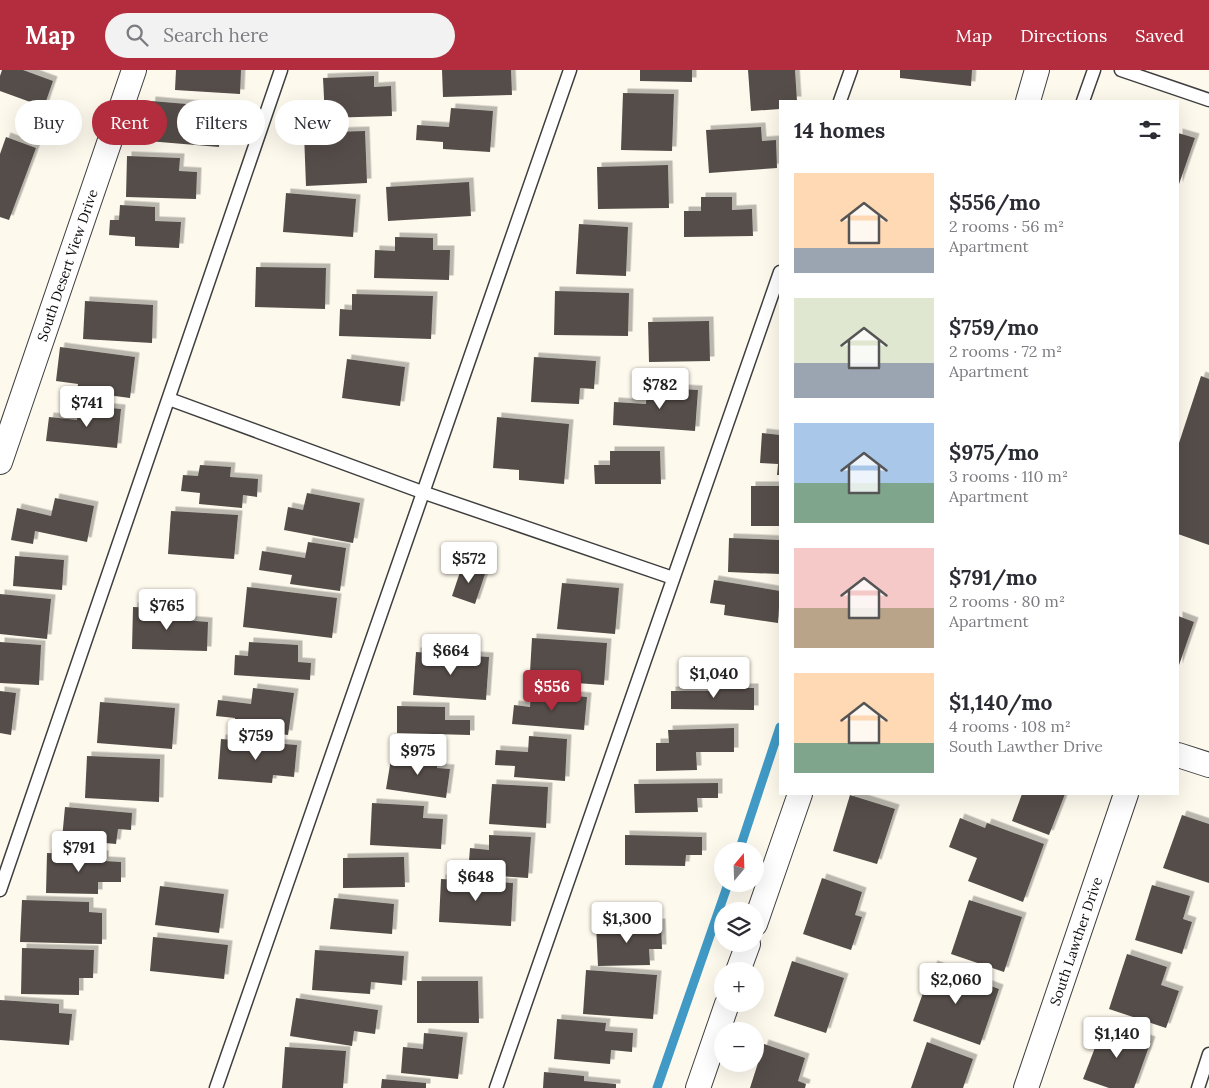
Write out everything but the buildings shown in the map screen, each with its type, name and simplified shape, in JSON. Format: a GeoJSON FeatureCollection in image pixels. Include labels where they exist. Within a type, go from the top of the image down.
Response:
{"type":"FeatureCollection","features":[{"type":"Feature","properties":{"kind":"street","name":"South Desert View Drive"},"geometry":{"type":"LineString","coordinates":[[0,462],[134,70]]}},
{"type":"Feature","properties":{"kind":"street"},"geometry":{"type":"LineString","coordinates":[[1028,100],[1037,70]]}},
{"type":"Feature","properties":{"kind":"street"},"geometry":{"type":"LineString","coordinates":[[1179,755],[1209,766]]}},
{"type":"Feature","properties":{"kind":"street"},"geometry":{"type":"LineString","coordinates":[[763,902],[800,795]]}},
{"type":"Feature","properties":{"kind":"street","name":"South Lawther Drive"},"geometry":{"type":"LineString","coordinates":[[1026,1088],[1126,795]]}},
{"type":"Feature","properties":{"kind":"street"},"geometry":{"type":"LineString","coordinates":[[698,1088],[724,1012]]}},
{"type":"Feature","properties":{"kind":"lane"},"geometry":{"type":"LineString","coordinates":[[0,890],[281,70]]}},
{"type":"Feature","properties":{"kind":"lane"},"geometry":{"type":"LineString","coordinates":[[216,1088],[570,70]]}},
{"type":"Feature","properties":{"kind":"lane"},"geometry":{"type":"LineString","coordinates":[[840,100],[851,70]]}},
{"type":"Feature","properties":{"kind":"lane"},"geometry":{"type":"LineString","coordinates":[[1083,100],[1094,70]]}},
{"type":"Feature","properties":{"kind":"lane"},"geometry":{"type":"LineString","coordinates":[[1121,70],[1209,100]]}},
{"type":"Feature","properties":{"kind":"lane"},"geometry":{"type":"LineString","coordinates":[[496,1088],[779,275]]}},
{"type":"Feature","properties":{"kind":"lane"},"geometry":{"type":"LineString","coordinates":[[169,399],[422,492],[673,578]]}},
{"type":"Feature","properties":{"kind":"lane"},"geometry":{"type":"LineString","coordinates":[[1198,1088],[1209,1054]]}},
{"type":"Feature","properties":{"kind":"waterway"},"geometry":{"type":"LineString","coordinates":[[742,842],[779,730]]}},
{"type":"Feature","properties":{"kind":"waterway"},"geometry":{"type":"LineString","coordinates":[[657,1088],[725,892]]}}]}
